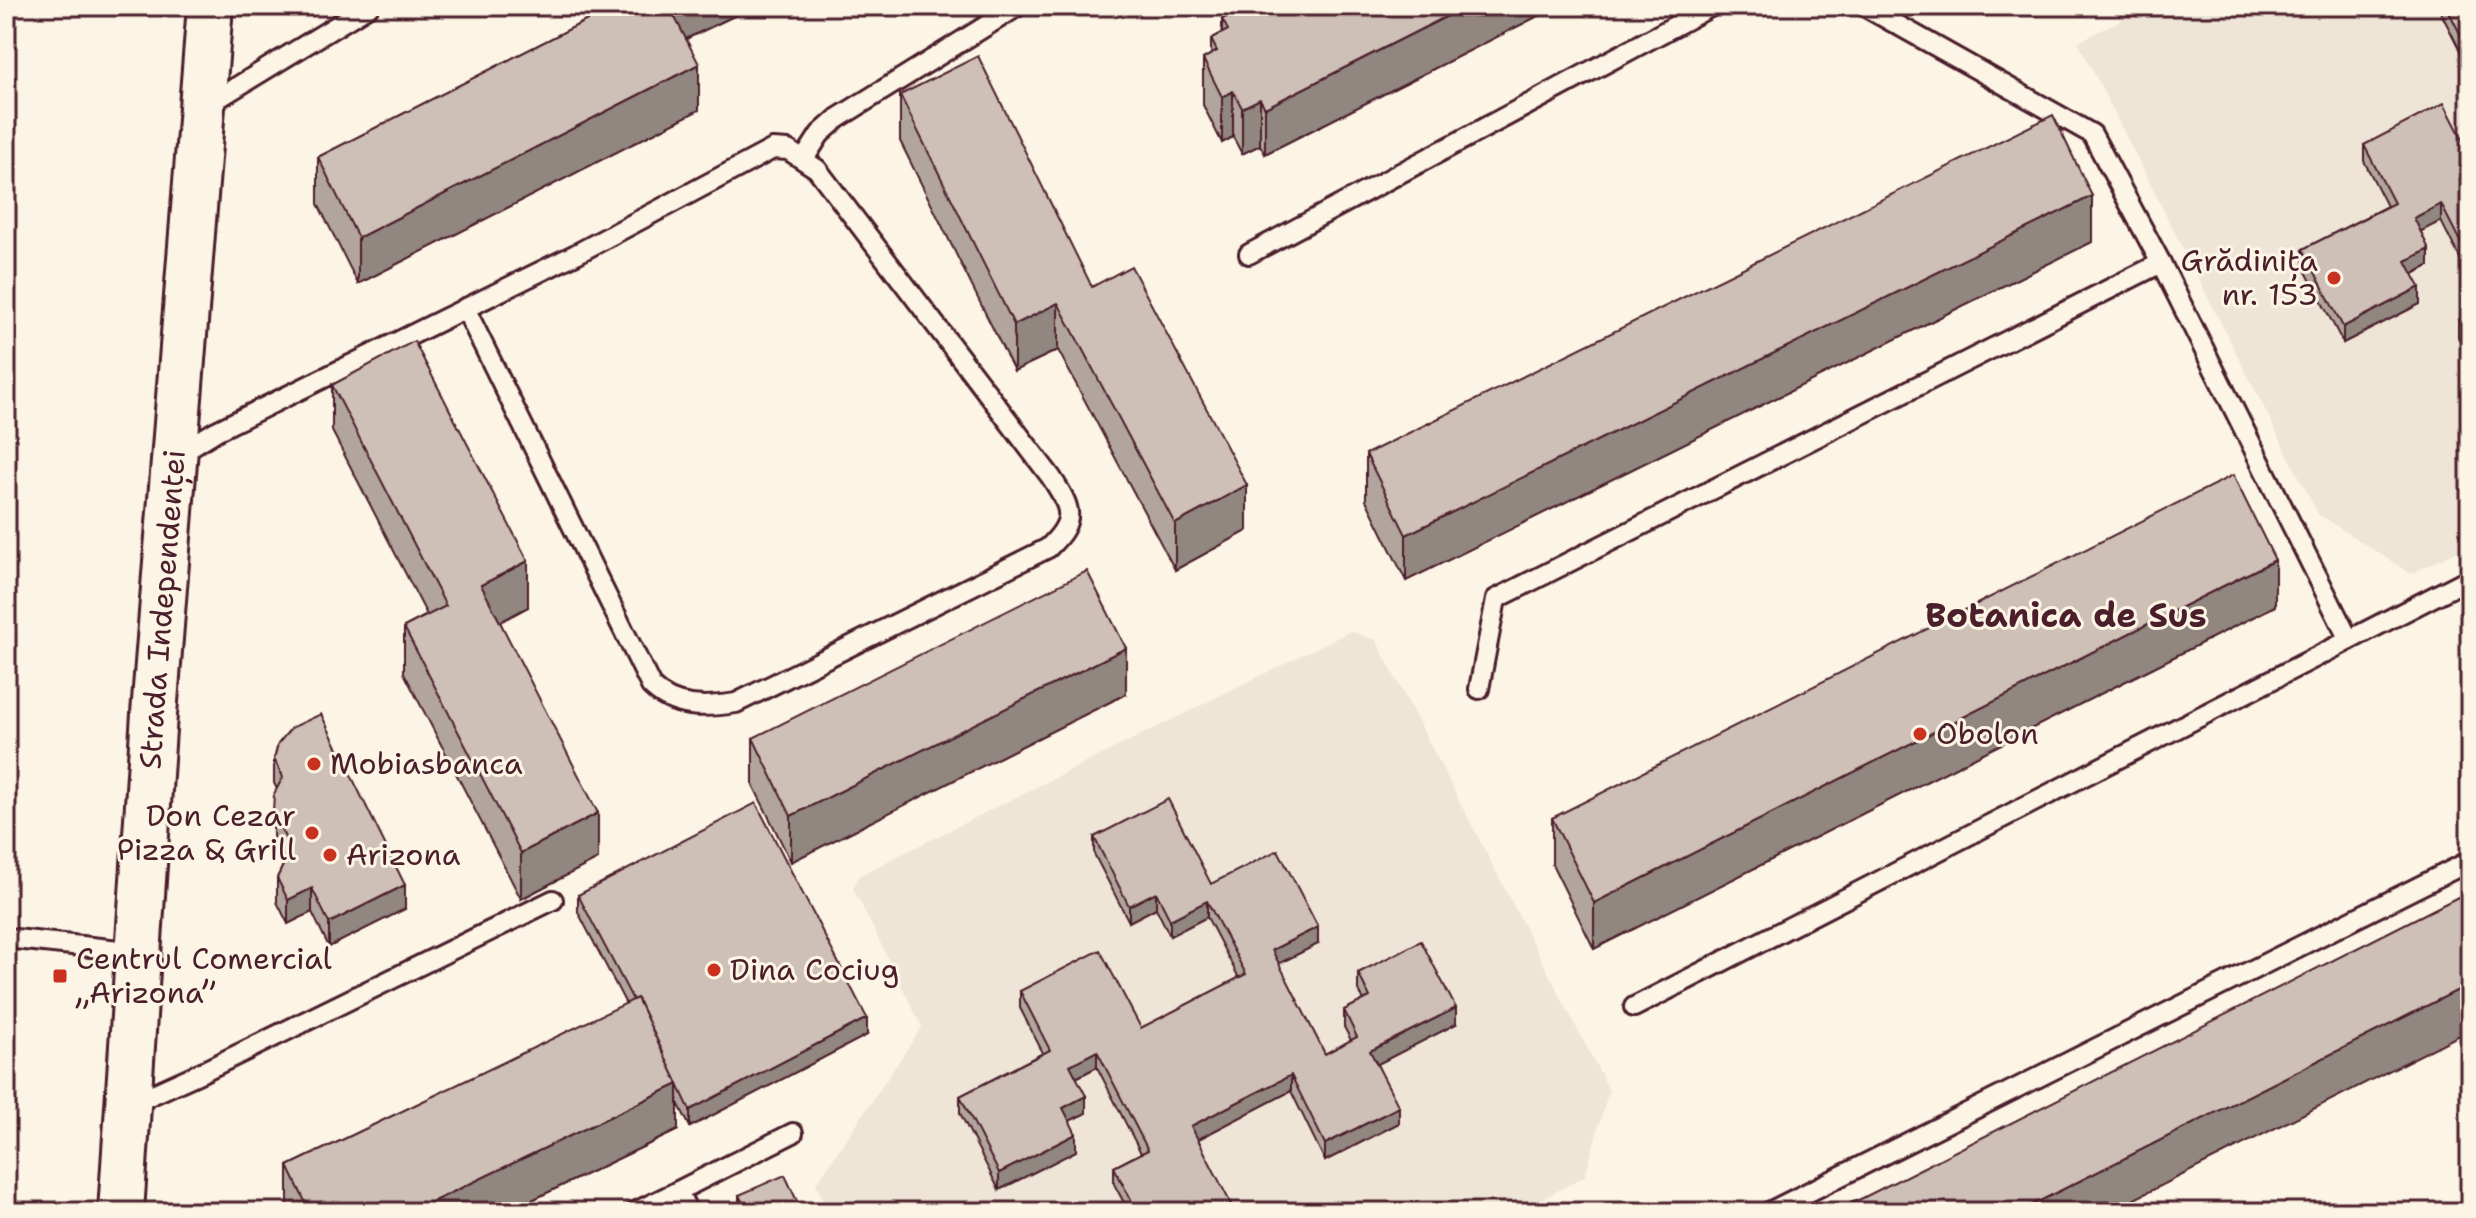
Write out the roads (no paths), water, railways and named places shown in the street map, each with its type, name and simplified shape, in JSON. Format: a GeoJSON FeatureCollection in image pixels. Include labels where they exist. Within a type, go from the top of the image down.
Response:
{"type":"FeatureCollection","features":[{"type":"Feature","properties":{"kind":"main road","name":"Strada Independenței"},"geometry":{"type":"LineString","coordinates":[[121,1212],[210,6]]}},
{"type":"Feature","properties":{"kind":"lane"},"geometry":{"type":"LineString","coordinates":[[203,108],[369,6]]}},
{"type":"Feature","properties":{"kind":"lane"},"geometry":{"type":"LineString","coordinates":[[804,159],[820,134],[838,118],[1018,6]]}},
{"type":"Feature","properties":{"kind":"lane"},"geometry":{"type":"LineString","coordinates":[[1249,254],[1712,6]]}},
{"type":"Feature","properties":{"kind":"lane"},"geometry":{"type":"LineString","coordinates":[[1864,6],[2092,134],[2161,263],[2349,640]]}},
{"type":"Feature","properties":{"kind":"lane"},"geometry":{"type":"LineString","coordinates":[[175,457],[216,431],[465,308],[576,254],[773,149],[788,150],[817,169],[1051,477],[1068,502],[1069,516],[1062,534],[1048,548],[736,703],[716,706],[664,699],[651,686],[465,308]]}},
{"type":"Feature","properties":{"kind":"lane"},"geometry":{"type":"LineString","coordinates":[[1479,689],[1496,599],[2161,263]]}},
{"type":"Feature","properties":{"kind":"lane"},"geometry":{"type":"LineString","coordinates":[[1634,1007],[2470,578]]}},
{"type":"Feature","properties":{"kind":"lane"},"geometry":{"type":"LineString","coordinates":[[1769,1212],[2470,861]]}},
{"type":"Feature","properties":{"kind":"lane"},"geometry":{"type":"LineString","coordinates":[[129,1105],[553,900]]}},
{"type":"Feature","properties":{"kind":"lane"},"geometry":{"type":"LineString","coordinates":[[6,938],[139,952]]}},
{"type":"Feature","properties":{"kind":"lane"},"geometry":{"type":"LineString","coordinates":[[635,1212],[793,1133]]}},
{"type":"Feature","properties":{"kind":"lane"},"geometry":{"type":"LineString","coordinates":[[678,1191],[688,1212]]}},
{"type":"Feature","properties":{"kind":"place","name":"Grădinița nr. 153"},"geometry":{"type":"Point","coordinates":[2334,278]}},
{"type":"Feature","properties":{"kind":"place","name":"Obolon"},"geometry":{"type":"Point","coordinates":[1920,734]}},
{"type":"Feature","properties":{"kind":"place","name":"Mobiasbanca"},"geometry":{"type":"Point","coordinates":[314,764]}},
{"type":"Feature","properties":{"kind":"place","name":"Don Cezar Pizza & Grill"},"geometry":{"type":"Point","coordinates":[312,833]}},
{"type":"Feature","properties":{"kind":"place","name":"Arizona"},"geometry":{"type":"Point","coordinates":[330,855]}},
{"type":"Feature","properties":{"kind":"place","name":"Dina Cociug"},"geometry":{"type":"Point","coordinates":[714,970]}},
{"type":"Feature","properties":{"kind":"place","name":"Centrul Comercial „Arizona”"},"geometry":{"type":"Point","coordinates":[60,976]}},
{"type":"Feature","properties":{"kind":"district","name":"Botanica de Sus"},"geometry":{"type":"Point","coordinates":[2066,615]}}]}
